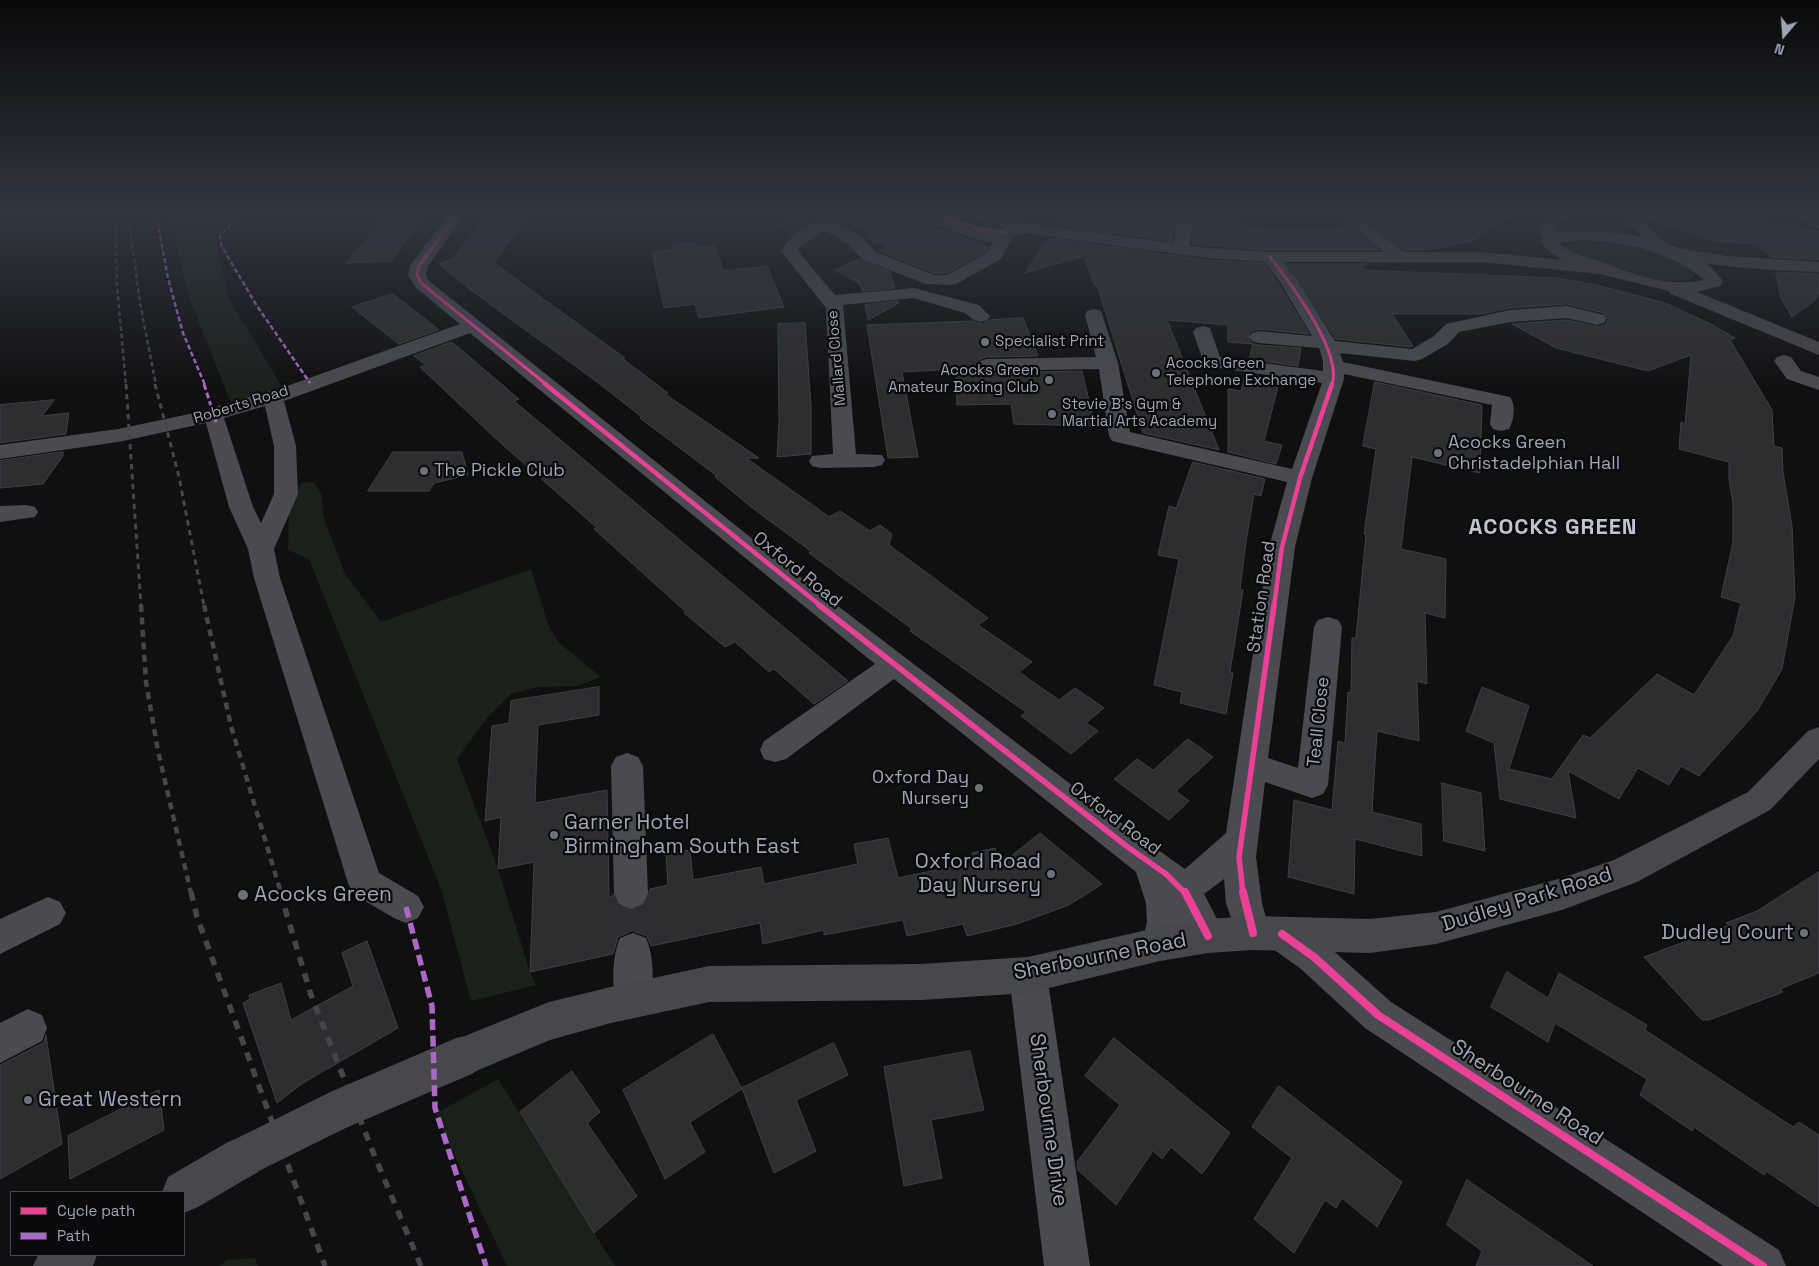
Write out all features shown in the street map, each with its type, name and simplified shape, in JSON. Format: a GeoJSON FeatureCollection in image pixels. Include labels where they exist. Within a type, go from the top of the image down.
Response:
{"type":"FeatureCollection","features":[{"type":"Feature","properties":{"kind":"highway"},"geometry":{"type":"LineString","coordinates":[[1619,273],[1666,286],[1818,346]]}},
{"type":"Feature","properties":{"kind":"highway"},"geometry":{"type":"LineString","coordinates":[[1706,273],[1714,281],[1818,346]]}},
{"type":"Feature","properties":{"kind":"highway"},"geometry":{"type":"LineString","coordinates":[[1666,286],[1698,287],[1714,281]]}},
{"type":"Feature","properties":{"kind":"main road"},"geometry":{"type":"LineString","coordinates":[[1714,281],[1740,273]]}},
{"type":"Feature","properties":{"kind":"main road","name":"Dudley Park Road"},"geometry":{"type":"LineString","coordinates":[[1268,934],[1370,936],[1436,928],[1571,890],[1625,871],[1759,801],[1819,739]]}},
{"type":"Feature","properties":{"kind":"main road","name":"Sherbourne Road"},"geometry":{"type":"LineString","coordinates":[[185,1191],[243,1157],[338,1110],[464,1056],[549,1021],[633,1000],[709,984],[921,982],[1028,975],[1160,944],[1208,936],[1268,934]]}},
{"type":"Feature","properties":{"kind":"main road"},"geometry":{"type":"LineString","coordinates":[[56,1266],[73,1256]]}},
{"type":"Feature","properties":{"kind":"street","name":"Oxford Road"},"geometry":{"type":"LineString","coordinates":[[417,273],[421,283],[795,586],[1166,874],[1183,889],[1208,936]]}},
{"type":"Feature","properties":{"kind":"street","name":"Mallard Close"},"geometry":{"type":"LineString","coordinates":[[807,273],[835,307],[845,460]]}},
{"type":"Feature","properties":{"kind":"street"},"geometry":{"type":"LineString","coordinates":[[914,273],[932,280],[950,280],[962,273]]}},
{"type":"Feature","properties":{"kind":"street"},"geometry":{"type":"LineString","coordinates":[[1282,273],[1327,352]]}},
{"type":"Feature","properties":{"kind":"street"},"geometry":{"type":"LineString","coordinates":[[829,300],[914,294],[972,309],[981,316]]}},
{"type":"Feature","properties":{"kind":"street"},"geometry":{"type":"LineString","coordinates":[[1203,332],[1212,362],[1327,352],[1415,355],[1441,340],[1453,328],[1510,316],[1567,312],[1597,319]]}},
{"type":"Feature","properties":{"kind":"street"},"geometry":{"type":"LineString","coordinates":[[1094,315],[1108,363],[1120,436],[1300,478]]}},
{"type":"Feature","properties":{"kind":"street"},"geometry":{"type":"LineString","coordinates":[[1276,322],[1358,370],[1503,402],[1501,424]]}},
{"type":"Feature","properties":{"kind":"street","name":"Roberts Road"},"geometry":{"type":"LineString","coordinates":[[0,452],[63,445],[226,415],[271,396],[474,325]]}},
{"type":"Feature","properties":{"kind":"street"},"geometry":{"type":"LineString","coordinates":[[1259,337],[1327,352]]}},
{"type":"Feature","properties":{"kind":"street","name":"Station Road"},"geometry":{"type":"LineString","coordinates":[[1268,934],[1244,903],[1238,857],[1282,547],[1300,478],[1327,352]]}},
{"type":"Feature","properties":{"kind":"street"},"geometry":{"type":"LineString","coordinates":[[1784,361],[1794,375],[1819,384]]}},
{"type":"Feature","properties":{"kind":"street"},"geometry":{"type":"LineString","coordinates":[[987,365],[1108,363]]}},
{"type":"Feature","properties":{"kind":"street"},"geometry":{"type":"LineString","coordinates":[[261,550],[286,494],[285,446],[271,396]]}},
{"type":"Feature","properties":{"kind":"street"},"geometry":{"type":"LineString","coordinates":[[226,415],[241,508],[261,550],[267,578],[365,883],[406,908]]}},
{"type":"Feature","properties":{"kind":"street"},"geometry":{"type":"LineString","coordinates":[[820,461],[874,460]]}},
{"type":"Feature","properties":{"kind":"street"},"geometry":{"type":"LineString","coordinates":[[0,514],[26,512]]}},
{"type":"Feature","properties":{"kind":"street","name":"Teall Close"},"geometry":{"type":"LineString","coordinates":[[1252,765],[1312,784],[1328,627]]}},
{"type":"Feature","properties":{"kind":"street"},"geometry":{"type":"LineString","coordinates":[[775,750],[894,664]]}},
{"type":"Feature","properties":{"kind":"street"},"geometry":{"type":"LineString","coordinates":[[627,766],[630,893]]}},
{"type":"Feature","properties":{"kind":"street"},"geometry":{"type":"LineString","coordinates":[[1183,889],[1204,876],[1241,840]]}},
{"type":"Feature","properties":{"kind":"street","name":"Oxford Road"},"geometry":{"type":"LineString","coordinates":[[1150,863],[1163,897],[1166,929],[1160,944]]}},
{"type":"Feature","properties":{"kind":"street"},"geometry":{"type":"LineString","coordinates":[[0,937],[48,913]]}},
{"type":"Feature","properties":{"kind":"street","name":"Sherbourne Road"},"geometry":{"type":"LineString","coordinates":[[1268,934],[1314,957],[1378,1015],[1763,1266]]}},
{"type":"Feature","properties":{"kind":"street"},"geometry":{"type":"LineString","coordinates":[[633,950],[633,1000]]}},
{"type":"Feature","properties":{"kind":"street","name":"Sherbourne Drive"},"geometry":{"type":"LineString","coordinates":[[1028,975],[1067,1266]]}},
{"type":"Feature","properties":{"kind":"shaded area"},"geometry":{"type":"Polygon","coordinates":[[[183,273],[223,273],[228,297],[282,387],[231,403],[189,297],[183,273]]]}},
{"type":"Feature","properties":{"kind":"shaded area"},"geometry":{"type":"Polygon","coordinates":[[[1628,273],[1692,273],[1694,276],[1684,281],[1669,281],[1628,273]]]}},
{"type":"Feature","properties":{"kind":"shaded area"},"geometry":{"type":"Polygon","coordinates":[[[314,482],[322,496],[323,516],[345,574],[381,622],[531,569],[548,624],[558,642],[601,677],[578,686],[537,687],[511,694],[487,718],[457,759],[498,869],[530,972],[536,985],[471,1001],[442,892],[309,559],[288,550],[289,513],[301,483],[314,482]]]}},
{"type":"Feature","properties":{"kind":"shaded area"},"geometry":{"type":"Polygon","coordinates":[[[498,1079],[615,1266],[507,1266],[435,1114],[498,1079]]]}},
{"type":"Feature","properties":{"kind":"shaded area"},"geometry":{"type":"Polygon","coordinates":[[[255,1258],[258,1266],[220,1266],[227,1260],[255,1258]]]}},
{"type":"Feature","properties":{"kind":"building"},"geometry":{"type":"Polygon","coordinates":[[[450,273],[508,273],[625,358],[623,359],[668,393],[665,394],[759,458],[746,458],[829,517],[840,511],[870,531],[880,525],[892,534],[889,545],[988,618],[978,625],[1032,662],[1019,672],[1059,700],[1075,688],[1104,708],[1086,723],[1098,731],[1071,754],[1021,716],[1026,712],[910,631],[912,629],[809,553],[812,552],[751,507],[715,477],[717,476],[640,418],[642,417],[450,273]]]}},
{"type":"Feature","properties":{"kind":"building"},"geometry":{"type":"Polygon","coordinates":[[[657,273],[770,273],[784,307],[699,318],[695,304],[664,308],[657,273]]]}},
{"type":"Feature","properties":{"kind":"building"},"geometry":{"type":"Polygon","coordinates":[[[840,273],[890,273],[895,288],[862,291],[860,284],[840,273]]]}},
{"type":"Feature","properties":{"kind":"building"},"geometry":{"type":"Polygon","coordinates":[[[1090,273],[1271,273],[1309,334],[1259,329],[1250,332],[1248,338],[1251,343],[1301,348],[1298,366],[1249,359],[1253,344],[1228,342],[1228,325],[1167,320],[1219,450],[1143,433],[1097,285],[1094,285],[1090,273]]]}},
{"type":"Feature","properties":{"kind":"building"},"geometry":{"type":"Polygon","coordinates":[[[1292,273],[1438,273],[1556,278],[1597,285],[1665,303],[1711,324],[1735,338],[1730,340],[1772,410],[1774,446],[1782,448],[1783,472],[1792,526],[1795,597],[1782,669],[1757,711],[1699,776],[1681,766],[1669,785],[1638,768],[1619,799],[1568,771],[1576,818],[1500,799],[1494,743],[1466,731],[1482,687],[1529,706],[1509,769],[1552,779],[1583,735],[1590,738],[1657,674],[1694,695],[1733,636],[1741,603],[1721,597],[1733,542],[1733,503],[1729,480],[1729,462],[1679,449],[1681,422],[1685,424],[1691,355],[1648,371],[1556,348],[1512,324],[1567,320],[1598,327],[1605,325],[1608,320],[1604,313],[1567,304],[1510,308],[1481,314],[1392,314],[1412,347],[1336,339],[1292,273]]]}},
{"type":"Feature","properties":{"kind":"building"},"geometry":{"type":"Polygon","coordinates":[[[1776,273],[1819,274],[1819,294],[1813,302],[1792,317],[1781,298],[1776,273]]]}},
{"type":"Feature","properties":{"kind":"building"},"geometry":{"type":"Polygon","coordinates":[[[393,294],[438,330],[399,344],[352,307],[393,294]]]}},
{"type":"Feature","properties":{"kind":"building"},"geometry":{"type":"Polygon","coordinates":[[[898,301],[899,303],[868,320],[865,305],[898,301]]]}},
{"type":"Feature","properties":{"kind":"building"},"geometry":{"type":"Polygon","coordinates":[[[1023,318],[1038,356],[986,357],[978,360],[976,366],[979,371],[987,373],[1082,371],[1095,426],[1014,424],[1011,404],[957,405],[956,369],[902,372],[918,457],[888,458],[867,325],[972,321],[982,324],[990,320],[1023,318]]]}},
{"type":"Feature","properties":{"kind":"building"},"geometry":{"type":"Polygon","coordinates":[[[805,323],[811,405],[811,454],[777,457],[779,422],[778,324],[805,323]]]}},
{"type":"Feature","properties":{"kind":"building"},"geometry":{"type":"Polygon","coordinates":[[[452,342],[519,399],[514,401],[848,681],[814,704],[774,669],[769,672],[735,642],[725,647],[684,613],[686,612],[594,529],[597,528],[494,437],[420,367],[426,365],[414,356],[452,342]]]}},
{"type":"Feature","properties":{"kind":"building"},"geometry":{"type":"Polygon","coordinates":[[[1245,374],[1280,379],[1264,441],[1282,445],[1276,464],[1228,452],[1228,389],[1241,391],[1245,374]]]}},
{"type":"Feature","properties":{"kind":"building"},"geometry":{"type":"Polygon","coordinates":[[[1375,382],[1482,405],[1480,473],[1412,457],[1401,549],[1446,559],[1445,618],[1425,613],[1427,684],[1417,681],[1419,741],[1377,731],[1372,812],[1421,824],[1422,856],[1355,839],[1354,894],[1288,877],[1294,800],[1332,810],[1338,741],[1345,743],[1348,692],[1351,693],[1352,638],[1356,638],[1366,535],[1364,534],[1376,449],[1363,446],[1375,382]]]}},
{"type":"Feature","properties":{"kind":"building"},"geometry":{"type":"Polygon","coordinates":[[[54,400],[42,416],[69,413],[66,434],[0,443],[0,405],[54,400]]]}},
{"type":"Feature","properties":{"kind":"building"},"geometry":{"type":"Polygon","coordinates":[[[63,452],[63,456],[43,484],[0,488],[0,461],[63,452]]]}},
{"type":"Feature","properties":{"kind":"building","name":"The Pickle Club"},"geometry":{"type":"Polygon","coordinates":[[[393,452],[462,452],[468,475],[434,483],[429,491],[368,491],[393,452]]]}},
{"type":"Feature","properties":{"kind":"building"},"geometry":{"type":"Polygon","coordinates":[[[1193,462],[1227,470],[1228,473],[1228,470],[1265,479],[1261,496],[1254,494],[1245,548],[1240,590],[1243,590],[1230,672],[1233,673],[1226,714],[1180,703],[1182,692],[1154,685],[1179,559],[1158,555],[1169,506],[1176,508],[1193,462]]]}},
{"type":"Feature","properties":{"kind":"building"},"geometry":{"type":"Polygon","coordinates":[[[599,687],[599,715],[538,725],[535,803],[607,790],[609,897],[614,896],[618,906],[630,911],[645,905],[650,889],[668,885],[666,854],[690,850],[693,880],[761,867],[764,884],[858,864],[854,844],[888,838],[898,878],[974,862],[972,853],[995,848],[1001,864],[1040,833],[1102,884],[1069,905],[1017,924],[967,936],[963,924],[907,936],[903,920],[824,935],[824,930],[763,944],[760,923],[651,946],[647,936],[632,931],[618,937],[613,954],[530,972],[534,862],[498,869],[501,817],[485,821],[492,726],[509,723],[511,701],[599,687]]]}},
{"type":"Feature","properties":{"kind":"building"},"geometry":{"type":"Polygon","coordinates":[[[1188,739],[1213,757],[1176,791],[1189,801],[1169,820],[1114,779],[1137,759],[1153,770],[1188,739]]]}},
{"type":"Feature","properties":{"kind":"building"},"geometry":{"type":"Polygon","coordinates":[[[1442,783],[1481,793],[1485,851],[1444,841],[1442,783]]]}},
{"type":"Feature","properties":{"kind":"building"},"geometry":{"type":"Polygon","coordinates":[[[1819,872],[1819,973],[1780,989],[1783,992],[1709,1020],[1702,1020],[1644,957],[1729,925],[1726,923],[1757,911],[1819,872]]]}},
{"type":"Feature","properties":{"kind":"building"},"geometry":{"type":"Polygon","coordinates":[[[367,941],[398,1028],[303,1083],[277,1103],[243,1003],[250,999],[249,995],[281,983],[291,1020],[353,986],[342,953],[367,941]]]}},
{"type":"Feature","properties":{"kind":"building"},"geometry":{"type":"Polygon","coordinates":[[[1507,972],[1548,998],[1559,973],[1647,1025],[1645,1030],[1793,1127],[1799,1122],[1819,1135],[1819,1207],[1766,1171],[1764,1175],[1694,1127],[1692,1131],[1640,1095],[1647,1079],[1555,1023],[1548,1042],[1491,1007],[1507,972]]]}},
{"type":"Feature","properties":{"kind":"building"},"geometry":{"type":"Polygon","coordinates":[[[713,1034],[742,1089],[690,1122],[705,1152],[665,1179],[623,1090],[713,1034]]]}},
{"type":"Feature","properties":{"kind":"building","name":"Great Western"},"geometry":{"type":"Polygon","coordinates":[[[46,1035],[62,1144],[0,1179],[0,1065],[43,1043],[46,1035]]]}},
{"type":"Feature","properties":{"kind":"building"},"geometry":{"type":"Polygon","coordinates":[[[1114,1038],[1230,1133],[1202,1174],[1171,1147],[1162,1159],[1153,1151],[1116,1205],[1078,1170],[1077,1162],[1120,1105],[1085,1076],[1114,1038]]]}},
{"type":"Feature","properties":{"kind":"building"},"geometry":{"type":"Polygon","coordinates":[[[834,1043],[848,1075],[796,1100],[816,1151],[774,1173],[742,1088],[834,1043]]]}},
{"type":"Feature","properties":{"kind":"building"},"geometry":{"type":"Polygon","coordinates":[[[970,1051],[984,1110],[931,1120],[942,1178],[904,1186],[884,1067],[970,1051]]]}},
{"type":"Feature","properties":{"kind":"building"},"geometry":{"type":"Polygon","coordinates":[[[572,1071],[600,1112],[587,1123],[637,1196],[594,1233],[520,1112],[572,1071]]]}},
{"type":"Feature","properties":{"kind":"building"},"geometry":{"type":"Polygon","coordinates":[[[1279,1086],[1402,1182],[1377,1227],[1342,1198],[1336,1208],[1325,1200],[1294,1253],[1254,1219],[1292,1158],[1252,1127],[1279,1086]]]}},
{"type":"Feature","properties":{"kind":"building"},"geometry":{"type":"Polygon","coordinates":[[[159,1090],[164,1130],[70,1179],[68,1136],[159,1090]]]}},
{"type":"Feature","properties":{"kind":"building"},"geometry":{"type":"Polygon","coordinates":[[[1467,1180],[1593,1266],[1476,1266],[1482,1251],[1447,1225],[1467,1180]]]}},
{"type":"Feature","properties":{"kind":"tunnel"},"geometry":{"type":"LineString","coordinates":[[631,893],[633,950]]}},
{"type":"Feature","properties":{"kind":"railway"},"geometry":{"type":"LineString","coordinates":[[117,273],[126,385]]}},
{"type":"Feature","properties":{"kind":"railway"},"geometry":{"type":"LineString","coordinates":[[136,273],[156,385]]}},
{"type":"Feature","properties":{"kind":"railway"},"geometry":{"type":"LineString","coordinates":[[126,384],[141,606]]}},
{"type":"Feature","properties":{"kind":"railway"},"geometry":{"type":"LineString","coordinates":[[155,384],[179,477],[204,606]]}},
{"type":"Feature","properties":{"kind":"railway"},"geometry":{"type":"LineString","coordinates":[[141,605],[146,682],[158,751],[191,893]]}},
{"type":"Feature","properties":{"kind":"railway"},"geometry":{"type":"LineString","coordinates":[[204,605],[231,726],[281,893]]}},
{"type":"Feature","properties":{"kind":"railway"},"geometry":{"type":"LineString","coordinates":[[191,892],[197,917],[325,1266]]}},
{"type":"Feature","properties":{"kind":"railway"},"geometry":{"type":"LineString","coordinates":[[280,892],[311,995],[375,1157],[421,1266]]}},
{"type":"Feature","properties":{"kind":"marked path"},"geometry":{"type":"LineString","coordinates":[[167,273],[183,333],[205,386],[216,422]]}},
{"type":"Feature","properties":{"kind":"marked path"},"geometry":{"type":"LineString","coordinates":[[238,273],[257,306],[310,383]]}},
{"type":"Feature","properties":{"kind":"marked path"},"geometry":{"type":"LineString","coordinates":[[406,907],[432,1006],[435,1108],[486,1266]]}},
{"type":"Feature","properties":{"kind":"cycle path"},"geometry":{"type":"LineString","coordinates":[[417,273],[421,283],[795,586],[1125,845],[1166,874],[1183,889],[1208,936]]}},
{"type":"Feature","properties":{"kind":"cycle path"},"geometry":{"type":"LineString","coordinates":[[1253,933],[1244,903],[1239,857],[1282,547],[1300,478],[1334,379],[1333,361],[1328,346],[1282,273]]}},
{"type":"Feature","properties":{"kind":"cycle path"},"geometry":{"type":"LineString","coordinates":[[1282,934],[1314,957],[1378,1015],[1763,1266]]}},
{"type":"Feature","properties":{"kind":"place","name":"Specialist Print"},"geometry":{"type":"Point","coordinates":[985,342]}},
{"type":"Feature","properties":{"kind":"place","name":"Acocks Green Telephone Exchange"},"geometry":{"type":"Point","coordinates":[1156,373]}},
{"type":"Feature","properties":{"kind":"place","name":"Acocks Green Amateur Boxing Club"},"geometry":{"type":"Point","coordinates":[1049,380]}},
{"type":"Feature","properties":{"kind":"place","name":"Stevie B's Gym & Martial Arts Academy"},"geometry":{"type":"Point","coordinates":[1052,414]}},
{"type":"Feature","properties":{"kind":"place","name":"Acocks Green Christadelphian Hall"},"geometry":{"type":"Point","coordinates":[1438,453]}},
{"type":"Feature","properties":{"kind":"place","name":"The Pickle Club"},"geometry":{"type":"Point","coordinates":[424,471]}},
{"type":"Feature","properties":{"kind":"place","name":"Oxford Day Nursery"},"geometry":{"type":"Point","coordinates":[979,788]}},
{"type":"Feature","properties":{"kind":"place","name":"Garner Hotel Birmingham South East"},"geometry":{"type":"Point","coordinates":[554,835]}},
{"type":"Feature","properties":{"kind":"place","name":"Oxford Road Day Nursery"},"geometry":{"type":"Point","coordinates":[1051,874]}},
{"type":"Feature","properties":{"kind":"place","name":"Acocks Green"},"geometry":{"type":"Point","coordinates":[243,895]}},
{"type":"Feature","properties":{"kind":"place","name":"Dudley Court"},"geometry":{"type":"Point","coordinates":[1804,933]}},
{"type":"Feature","properties":{"kind":"place","name":"Great Western"},"geometry":{"type":"Point","coordinates":[28,1100]}},
{"type":"Feature","properties":{"kind":"district","name":"ACOCKS GREEN"},"geometry":{"type":"Point","coordinates":[1553,528]}}]}
